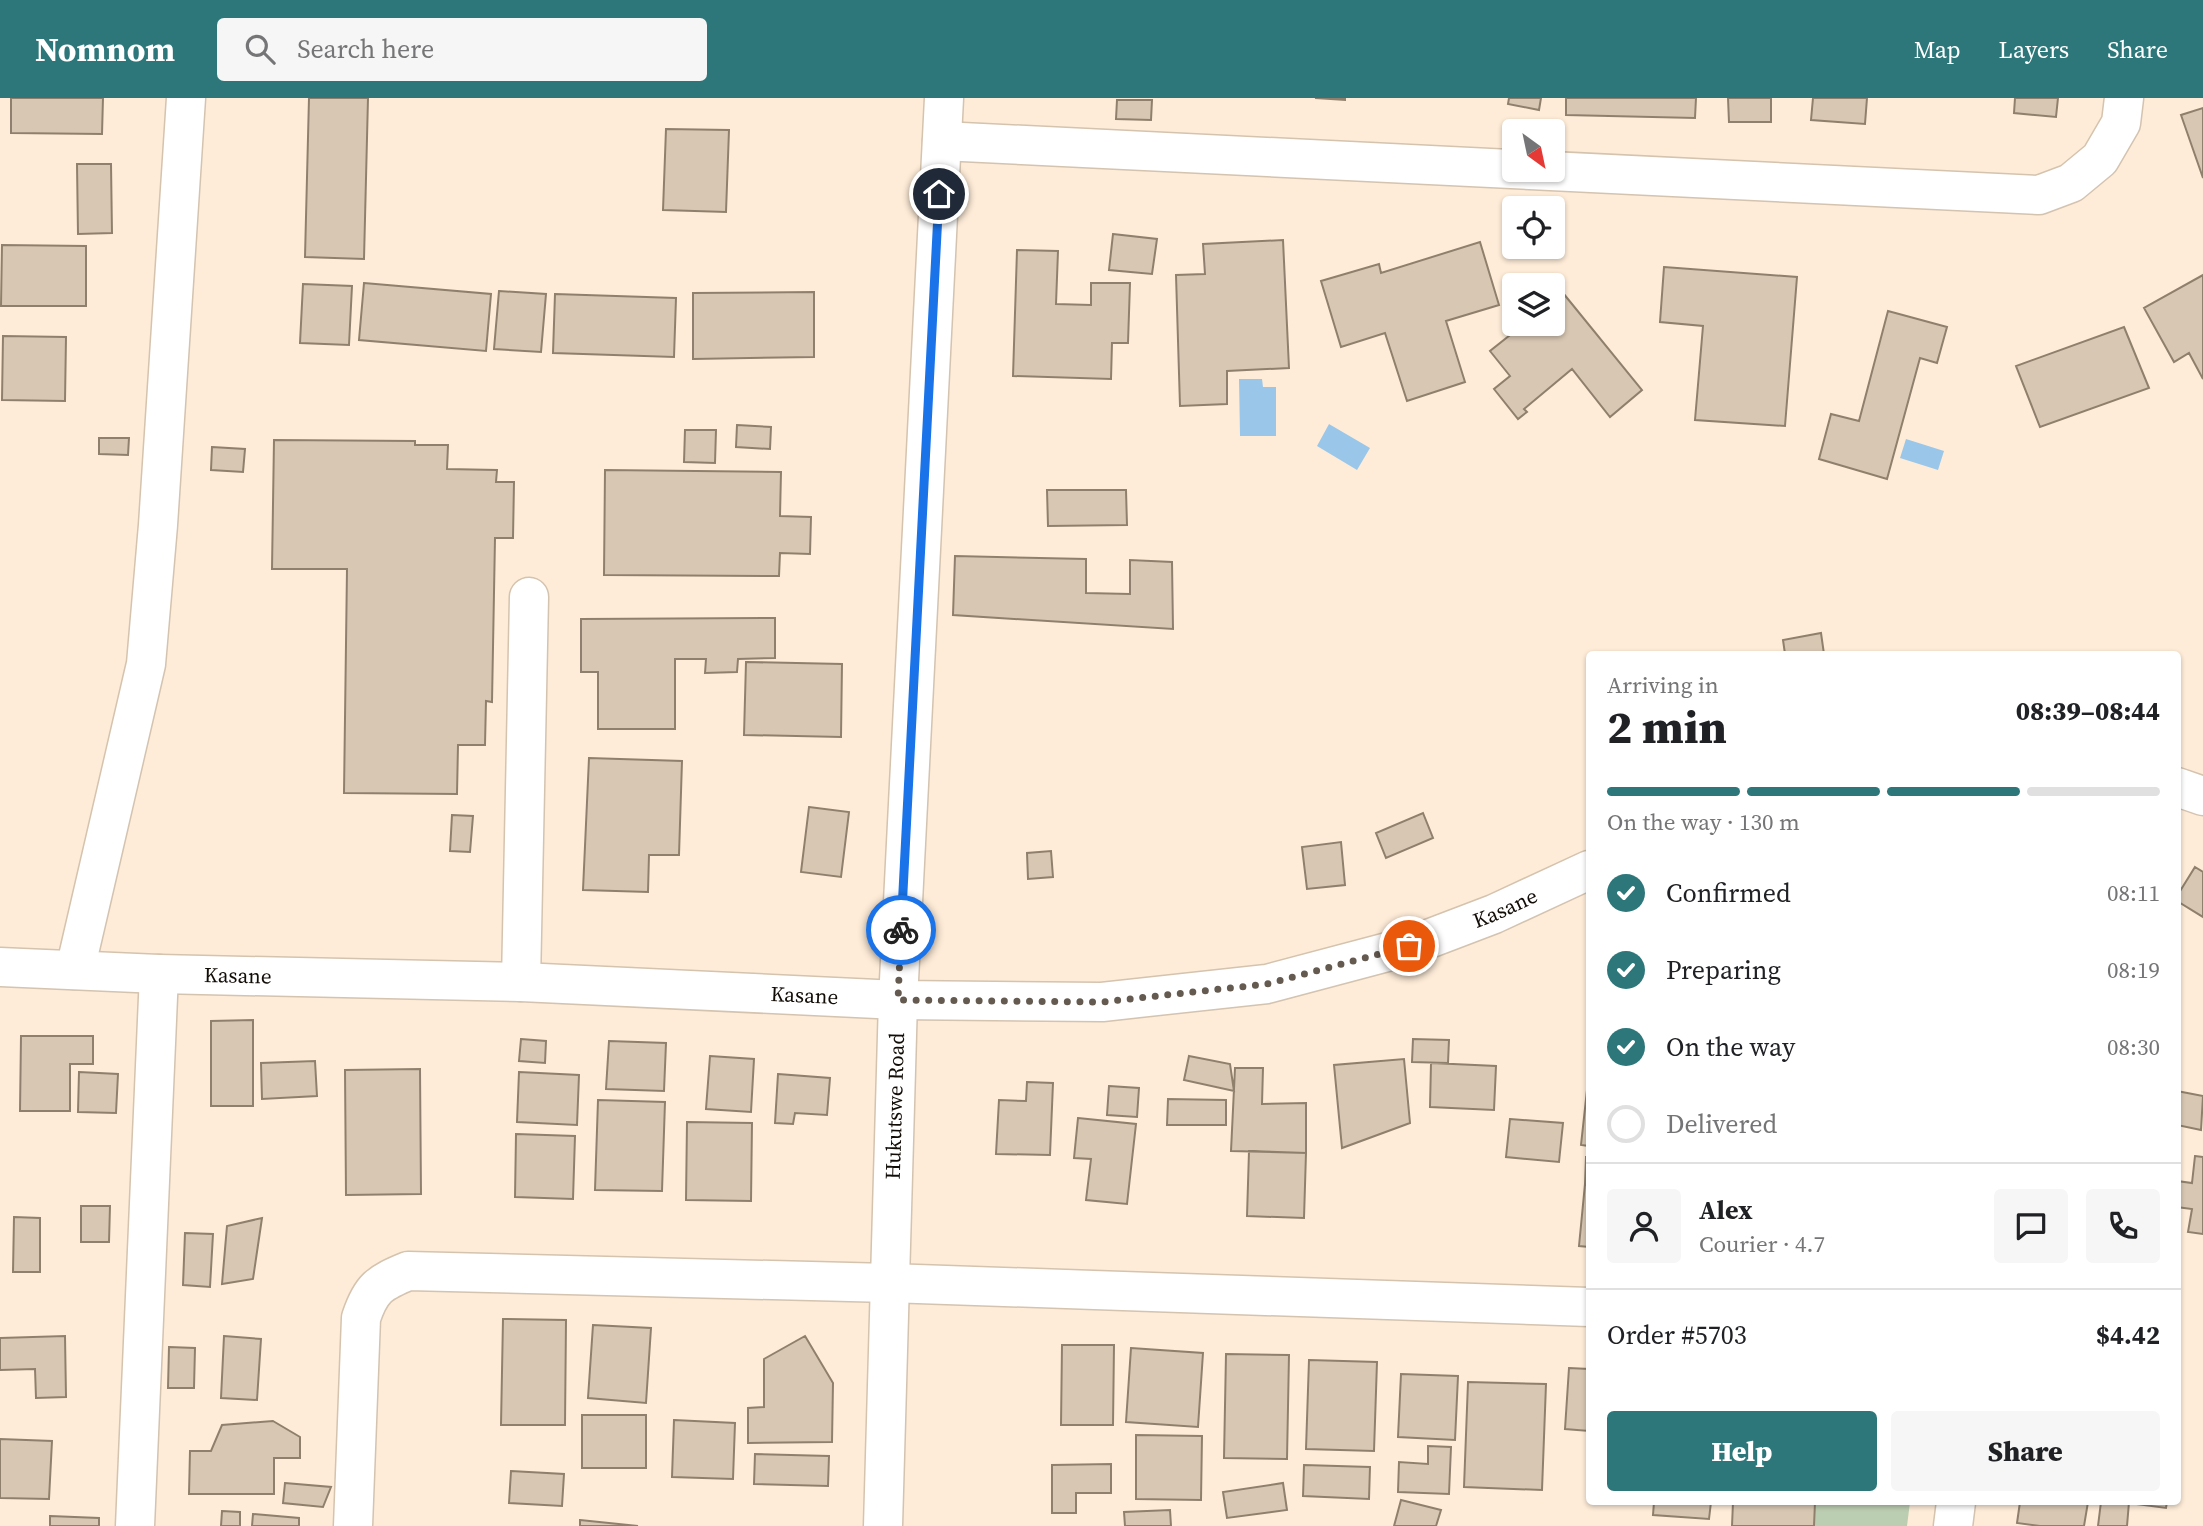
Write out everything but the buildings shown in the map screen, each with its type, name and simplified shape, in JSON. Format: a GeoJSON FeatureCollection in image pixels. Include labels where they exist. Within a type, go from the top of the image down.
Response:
{"type":"FeatureCollection","features":[{"type":"Feature","properties":{"kind":"street"},"geometry":{"type":"LineString","coordinates":[[75,970],[146,664],[158,525],[186,98]]}},
{"type":"Feature","properties":{"kind":"street","name":"Hukutswe Road"},"geometry":{"type":"LineString","coordinates":[[883,1526],[898,1000],[944,98]]}},
{"type":"Feature","properties":{"kind":"street"},"geometry":{"type":"LineString","coordinates":[[942,141],[2039,195],[2071,183],[2100,159],[2121,123],[2124,98]]}},
{"type":"Feature","properties":{"kind":"street"},"geometry":{"type":"LineString","coordinates":[[521,982],[529,597]]}},
{"type":"Feature","properties":{"kind":"street"},"geometry":{"type":"LineString","coordinates":[[2181,788],[2203,796]]}},
{"type":"Feature","properties":{"kind":"street","name":"Kasane"},"geometry":{"type":"LineString","coordinates":[[0,967],[159,974],[521,982],[898,1000],[1102,1002],[1267,984],[1409,946],[1494,914],[1586,871]]}},
{"type":"Feature","properties":{"kind":"street"},"geometry":{"type":"LineString","coordinates":[[135,1526],[159,974]]}},
{"type":"Feature","properties":{"kind":"street"},"geometry":{"type":"LineString","coordinates":[[353,1526],[361,1318],[368,1297],[381,1283],[408,1271],[889,1283],[1586,1307]]}},
{"type":"Feature","properties":{"kind":"street"},"geometry":{"type":"LineString","coordinates":[[1953,1526],[1956,1505]]}},
{"type":"Feature","properties":{"kind":"green space"},"geometry":{"type":"Polygon","coordinates":[[[1803,1505],[1910,1505],[1907,1526],[1802,1526],[1803,1505]]]}},
{"type":"Feature","properties":{"kind":"water"},"geometry":{"type":"Polygon","coordinates":[[[1239,379],[1262,379],[1263,387],[1276,387],[1276,436],[1240,436],[1239,379]]]}},
{"type":"Feature","properties":{"kind":"water"},"geometry":{"type":"Polygon","coordinates":[[[1329,424],[1370,448],[1357,470],[1317,446],[1329,424]]]}},
{"type":"Feature","properties":{"kind":"water"},"geometry":{"type":"Polygon","coordinates":[[[1906,439],[1944,451],[1938,470],[1900,458],[1906,439]]]}},
{"type":"Feature","properties":{"kind":"way so far"},"geometry":{"type":"LineString","coordinates":[[901,930],[898,1000],[1102,1002],[1267,984],[1409,946]]}},
{"type":"Feature","properties":{"kind":"route"},"geometry":{"type":"LineString","coordinates":[[901,930],[939,194]]}}]}
